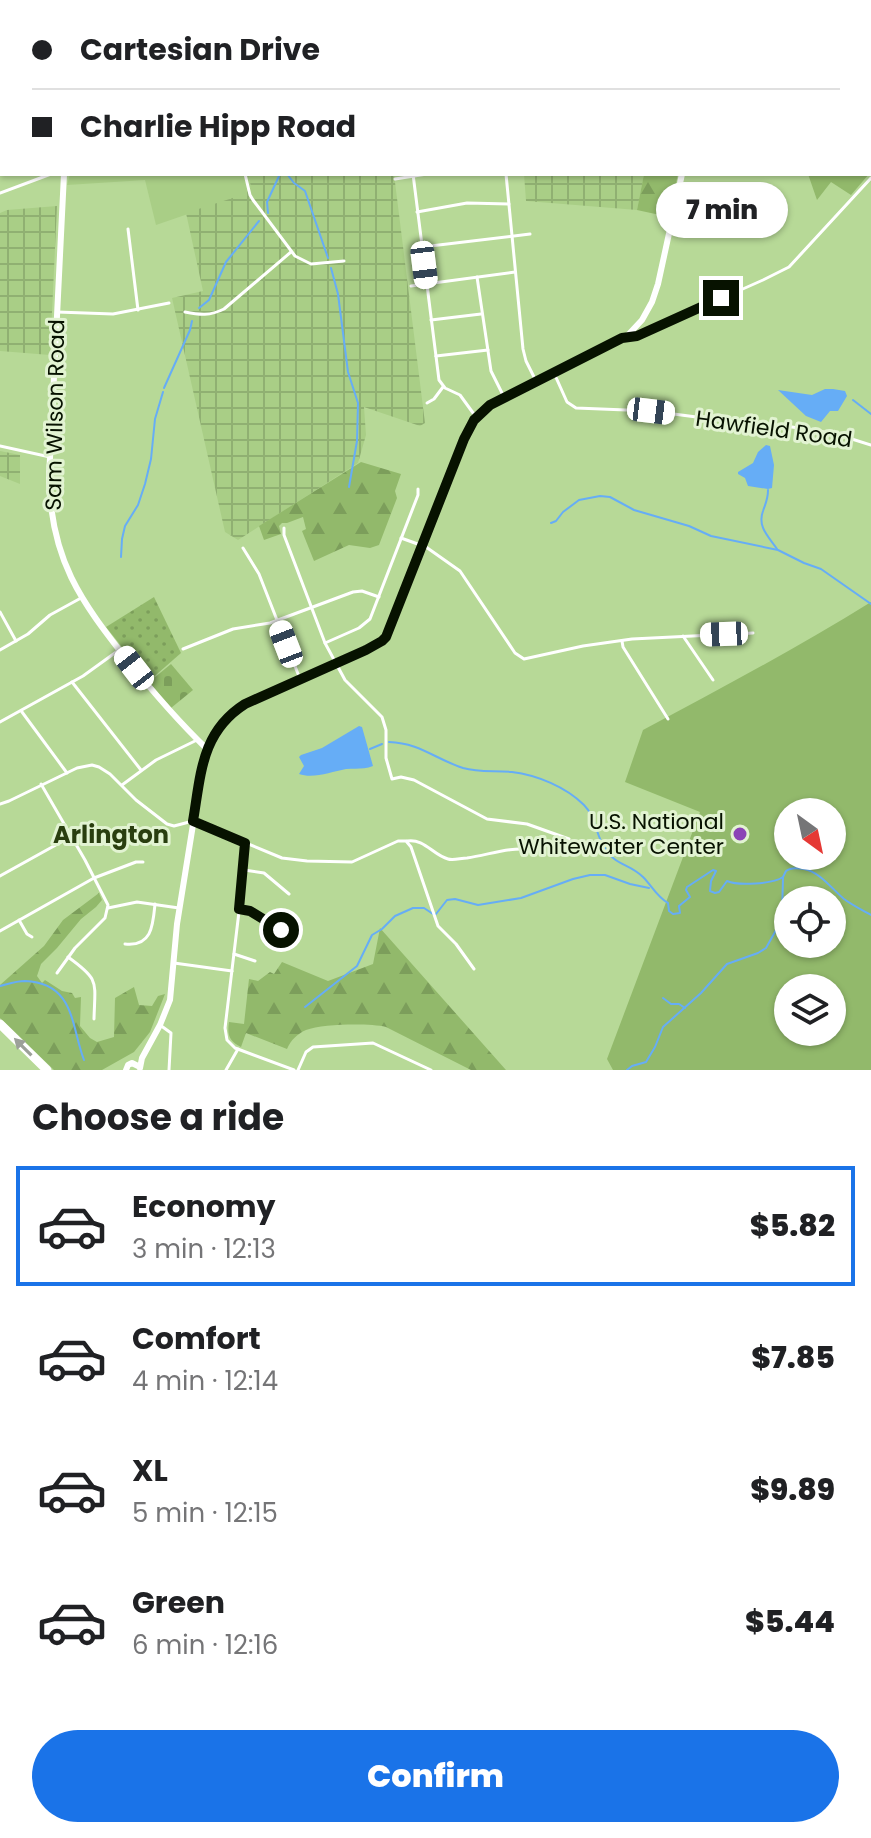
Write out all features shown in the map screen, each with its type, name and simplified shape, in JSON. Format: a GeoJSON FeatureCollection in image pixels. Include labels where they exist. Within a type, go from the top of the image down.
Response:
{"type":"FeatureCollection","features":[{"type":"Feature","properties":{"kind":"highway"},"geometry":{"type":"LineString","coordinates":[[0,1024],[47,1070]]}},
{"type":"Feature","properties":{"kind":"main road","name":"Sam Wilson Road"},"geometry":{"type":"LineString","coordinates":[[64,176],[50,457],[50,496],[57,537],[68,572],[81,598],[168,711],[207,749]]}},
{"type":"Feature","properties":{"kind":"main road"},"geometry":{"type":"LineString","coordinates":[[140,1069],[142,1058],[170,1000],[193,821],[207,749],[218,728],[232,713],[248,703],[378,644],[386,637],[464,439],[476,417],[504,397],[622,338],[642,320],[656,294],[682,176]]}},
{"type":"Feature","properties":{"kind":"main road"},"geometry":{"type":"LineString","coordinates":[[125,1070],[142,1058]]}},
{"type":"Feature","properties":{"kind":"main road"},"geometry":{"type":"LineString","coordinates":[[132,1063],[140,1069]]}},
{"type":"Feature","properties":{"kind":"street"},"geometry":{"type":"LineString","coordinates":[[0,193],[46,176]]}},
{"type":"Feature","properties":{"kind":"street"},"geometry":{"type":"LineString","coordinates":[[246,176],[253,200],[291,252],[311,264],[344,261]]}},
{"type":"Feature","properties":{"kind":"street"},"geometry":{"type":"LineString","coordinates":[[395,179],[413,176],[439,380],[443,387],[460,395],[476,417]]}},
{"type":"Feature","properties":{"kind":"street"},"geometry":{"type":"LineString","coordinates":[[506,176],[523,349],[536,381]]}},
{"type":"Feature","properties":{"kind":"street"},"geometry":{"type":"LineString","coordinates":[[622,338],[637,336],[789,267],[871,178]]}},
{"type":"Feature","properties":{"kind":"street"},"geometry":{"type":"LineString","coordinates":[[417,212],[467,203],[509,204]]}},
{"type":"Feature","properties":{"kind":"street"},"geometry":{"type":"LineString","coordinates":[[128,229],[138,310]]}},
{"type":"Feature","properties":{"kind":"street"},"geometry":{"type":"LineString","coordinates":[[422,247],[530,234]]}},
{"type":"Feature","properties":{"kind":"street"},"geometry":{"type":"LineString","coordinates":[[185,312],[202,316],[224,309],[291,252]]}},
{"type":"Feature","properties":{"kind":"street"},"geometry":{"type":"LineString","coordinates":[[411,286],[515,272]]}},
{"type":"Feature","properties":{"kind":"street"},"geometry":{"type":"LineString","coordinates":[[477,277],[491,371],[504,397]]}},
{"type":"Feature","properties":{"kind":"street"},"geometry":{"type":"LineString","coordinates":[[57,312],[107,314],[169,303]]}},
{"type":"Feature","properties":{"kind":"street"},"geometry":{"type":"LineString","coordinates":[[431,320],[481,314]]}},
{"type":"Feature","properties":{"kind":"street"},"geometry":{"type":"LineString","coordinates":[[436,356],[488,350]]}},
{"type":"Feature","properties":{"kind":"street","name":"Hawfield Road"},"geometry":{"type":"LineString","coordinates":[[554,373],[567,402],[577,408],[642,410],[792,427],[836,434],[871,445]]}},
{"type":"Feature","properties":{"kind":"street"},"geometry":{"type":"LineString","coordinates":[[427,403],[443,387]]}},
{"type":"Feature","properties":{"kind":"street"},"geometry":{"type":"LineString","coordinates":[[0,446],[50,457]]}},
{"type":"Feature","properties":{"kind":"street"},"geometry":{"type":"LineString","coordinates":[[325,643],[368,622],[418,489]]}},
{"type":"Feature","properties":{"kind":"street"},"geometry":{"type":"LineString","coordinates":[[284,528],[284,535],[335,663],[350,686],[382,717],[386,730],[386,758],[392,779],[401,777],[414,780],[487,819],[527,824],[569,839]]}},
{"type":"Feature","properties":{"kind":"street"},"geometry":{"type":"LineString","coordinates":[[401,538],[423,545],[464,576],[522,659],[622,641],[753,633]]}},
{"type":"Feature","properties":{"kind":"street"},"geometry":{"type":"LineString","coordinates":[[243,548],[259,574],[300,679]]}},
{"type":"Feature","properties":{"kind":"street"},"geometry":{"type":"LineString","coordinates":[[183,649],[236,628],[267,624],[356,592],[379,597]]}},
{"type":"Feature","properties":{"kind":"street"},"geometry":{"type":"LineString","coordinates":[[0,650],[28,634],[50,615],[81,598]]}},
{"type":"Feature","properties":{"kind":"street"},"geometry":{"type":"LineString","coordinates":[[0,612],[16,641]]}},
{"type":"Feature","properties":{"kind":"street"},"geometry":{"type":"LineString","coordinates":[[683,636],[713,680]]}},
{"type":"Feature","properties":{"kind":"street"},"geometry":{"type":"LineString","coordinates":[[622,641],[668,719]]}},
{"type":"Feature","properties":{"kind":"street"},"geometry":{"type":"LineString","coordinates":[[0,722],[95,669],[119,650]]}},
{"type":"Feature","properties":{"kind":"street"},"geometry":{"type":"LineString","coordinates":[[72,682],[141,770]]}},
{"type":"Feature","properties":{"kind":"street"},"geometry":{"type":"LineString","coordinates":[[21,710],[67,773]]}},
{"type":"Feature","properties":{"kind":"street"},"geometry":{"type":"LineString","coordinates":[[122,785],[162,756],[197,740]]}},
{"type":"Feature","properties":{"kind":"street"},"geometry":{"type":"LineString","coordinates":[[0,804],[83,766],[94,766],[107,771],[136,800],[167,824],[174,826],[193,821],[290,859],[352,862],[398,841],[414,840],[448,859],[478,857],[509,850],[532,850]]}},
{"type":"Feature","properties":{"kind":"street"},"geometry":{"type":"LineString","coordinates":[[41,784],[72,836],[108,908],[103,921],[87,935],[57,973]]}},
{"type":"Feature","properties":{"kind":"street"},"geometry":{"type":"LineString","coordinates":[[0,876],[72,836]]}},
{"type":"Feature","properties":{"kind":"street"},"geometry":{"type":"LineString","coordinates":[[407,841],[438,926],[474,969]]}},
{"type":"Feature","properties":{"kind":"street"},"geometry":{"type":"LineString","coordinates":[[245,843],[225,1032],[230,1043],[238,1049],[296,1070],[306,1052],[313,1047],[373,1043],[431,1070]]}},
{"type":"Feature","properties":{"kind":"street"},"geometry":{"type":"LineString","coordinates":[[0,931],[94,878],[143,862]]}},
{"type":"Feature","properties":{"kind":"street"},"geometry":{"type":"LineString","coordinates":[[244,870],[262,872],[289,894]]}},
{"type":"Feature","properties":{"kind":"street"},"geometry":{"type":"LineString","coordinates":[[108,908],[137,902],[180,908]]}},
{"type":"Feature","properties":{"kind":"street"},"geometry":{"type":"LineString","coordinates":[[125,944],[136,944],[147,937],[152,928],[155,904]]}},
{"type":"Feature","properties":{"kind":"street"},"geometry":{"type":"LineString","coordinates":[[239,909],[250,911],[291,934]]}},
{"type":"Feature","properties":{"kind":"street"},"geometry":{"type":"LineString","coordinates":[[19,920],[32,937]]}},
{"type":"Feature","properties":{"kind":"street"},"geometry":{"type":"LineString","coordinates":[[234,954],[255,961]]}},
{"type":"Feature","properties":{"kind":"street"},"geometry":{"type":"LineString","coordinates":[[68,957],[92,977],[94,1019]]}},
{"type":"Feature","properties":{"kind":"street"},"geometry":{"type":"LineString","coordinates":[[174,963],[232,971]]}},
{"type":"Feature","properties":{"kind":"street"},"geometry":{"type":"LineString","coordinates":[[160,1025],[171,1033],[169,1070]]}},
{"type":"Feature","properties":{"kind":"street"},"geometry":{"type":"LineString","coordinates":[[226,1070],[238,1049]]}},
{"type":"Feature","properties":{"kind":"shaded area"},"geometry":{"type":"Polygon","coordinates":[[[69,176],[248,176],[251,187],[246,194],[156,225],[145,180],[67,185],[69,176]]]}},
{"type":"Feature","properties":{"kind":"shaded area"},"geometry":{"type":"Polygon","coordinates":[[[248,176],[394,176],[425,423],[420,426],[364,407],[366,435],[358,463],[238,540],[225,532],[172,298],[203,291],[186,213],[245,194],[251,187],[248,176]]]}},
{"type":"Feature","properties":{"kind":"shaded area"},"geometry":{"type":"Polygon","coordinates":[[[524,176],[644,176],[637,210],[526,201],[524,176]]]}},
{"type":"Feature","properties":{"kind":"shaded area"},"geometry":{"type":"Polygon","coordinates":[[[57,206],[50,355],[0,351],[0,213],[57,206]]]}},
{"type":"Feature","properties":{"kind":"shaded area"},"geometry":{"type":"Polygon","coordinates":[[[0,451],[20,455],[20,484],[0,476],[0,451]]]}},
{"type":"Feature","properties":{"kind":"green space"},"geometry":{"type":"Polygon","coordinates":[[[644,176],[678,176],[669,217],[637,210],[644,176]]]}},
{"type":"Feature","properties":{"kind":"green space"},"geometry":{"type":"Polygon","coordinates":[[[809,176],[867,176],[851,195],[831,182],[817,200],[809,176]]]}},
{"type":"Feature","properties":{"kind":"green space"},"geometry":{"type":"Polygon","coordinates":[[[361,462],[401,474],[395,491],[397,498],[379,545],[370,548],[349,545],[314,561],[302,531],[306,529],[303,517],[282,523],[279,526],[281,534],[264,540],[259,526],[361,462]]]}},
{"type":"Feature","properties":{"kind":"green space"},"geometry":{"type":"Polygon","coordinates":[[[154,597],[181,653],[149,681],[106,627],[154,597]]]}},
{"type":"Feature","properties":{"kind":"green space","name":"U.S. National Whitewater Center"},"geometry":{"type":"Polygon","coordinates":[[[871,602],[871,1070],[613,1070],[607,1059],[700,812],[625,782],[643,730],[871,602]]]}},
{"type":"Feature","properties":{"kind":"green space"},"geometry":{"type":"Polygon","coordinates":[[[171,664],[193,690],[171,708],[149,682],[171,664]]]}},
{"type":"Feature","properties":{"kind":"green space"},"geometry":{"type":"Polygon","coordinates":[[[99,893],[102,900],[41,964],[37,976],[42,983],[45,980],[62,991],[72,993],[75,998],[81,997],[80,1026],[97,1042],[114,1037],[115,998],[134,987],[139,1005],[152,1006],[158,996],[165,994],[150,1032],[134,1052],[102,1070],[54,1070],[0,1018],[0,985],[44,946],[63,920],[99,893]]]}},
{"type":"Feature","properties":{"kind":"green space"},"geometry":{"type":"Polygon","coordinates":[[[380,928],[506,1070],[471,1070],[386,1027],[378,1026],[346,1025],[306,1030],[292,1040],[287,1049],[246,1033],[241,1047],[231,1040],[229,1022],[244,1024],[249,979],[258,981],[270,972],[274,974],[282,962],[328,981],[373,964],[380,928]]]}},
{"type":"Feature","properties":{"kind":"water"},"geometry":{"type":"Polygon","coordinates":[[[825,389],[845,391],[847,396],[838,411],[830,411],[821,422],[806,416],[778,390],[812,395],[825,389]]]}},
{"type":"Feature","properties":{"kind":"water"},"geometry":{"type":"Polygon","coordinates":[[[766,445],[770,446],[774,465],[772,488],[748,486],[738,472],[753,463],[766,445]]]}},
{"type":"Feature","properties":{"kind":"water"},"geometry":{"type":"Polygon","coordinates":[[[362,727],[373,766],[316,775],[299,774],[304,766],[299,757],[301,755],[322,748],[362,727]]]}},
{"type":"Feature","properties":{"kind":"waterway"},"geometry":{"type":"LineString","coordinates":[[268,213],[267,202],[279,176]]}},
{"type":"Feature","properties":{"kind":"waterway"},"geometry":{"type":"LineString","coordinates":[[289,176],[305,191],[328,258]]}},
{"type":"Feature","properties":{"kind":"waterway"},"geometry":{"type":"LineString","coordinates":[[199,308],[209,300],[226,262],[259,221]]}},
{"type":"Feature","properties":{"kind":"waterway"},"geometry":{"type":"LineString","coordinates":[[331,268],[338,294],[348,372],[358,403],[357,441],[349,487]]}},
{"type":"Feature","properties":{"kind":"waterway"},"geometry":{"type":"LineString","coordinates":[[164,388],[192,321]]}},
{"type":"Feature","properties":{"kind":"waterway"},"geometry":{"type":"LineString","coordinates":[[121,557],[125,526],[138,505],[145,484],[155,419],[163,392]]}},
{"type":"Feature","properties":{"kind":"waterway"},"geometry":{"type":"LineString","coordinates":[[853,400],[871,414]]}},
{"type":"Feature","properties":{"kind":"waterway"},"geometry":{"type":"LineString","coordinates":[[768,490],[762,522],[777,549]]}},
{"type":"Feature","properties":{"kind":"waterway"},"geometry":{"type":"LineString","coordinates":[[551,523],[579,500],[610,497],[634,510],[689,526],[711,536],[778,550],[821,569],[871,604]]}},
{"type":"Feature","properties":{"kind":"waterway"},"geometry":{"type":"LineString","coordinates":[[389,742],[410,745],[469,770],[531,776],[569,793],[588,809],[611,856],[643,877],[668,903],[669,911],[673,914],[680,913],[679,906],[690,897],[687,887],[713,870],[716,871],[710,891],[715,893],[727,881],[747,884],[772,881],[795,868],[815,874],[844,899],[871,915]]}},
{"type":"Feature","properties":{"kind":"waterway"},"geometry":{"type":"LineString","coordinates":[[370,749],[382,744]]}},
{"type":"Feature","properties":{"kind":"waterway"},"geometry":{"type":"LineString","coordinates":[[436,914],[447,900],[478,905],[521,898],[590,875],[605,875],[649,888]]}},
{"type":"Feature","properties":{"kind":"waterway"},"geometry":{"type":"LineString","coordinates":[[627,1070],[646,1062],[663,1027],[701,993],[727,964],[766,948],[782,914],[783,878]]}},
{"type":"Feature","properties":{"kind":"waterway"},"geometry":{"type":"LineString","coordinates":[[305,1007],[357,966],[372,935],[395,916],[413,908],[424,908],[433,914]]}},
{"type":"Feature","properties":{"kind":"waterway"},"geometry":{"type":"LineString","coordinates":[[0,986],[25,981],[53,989],[68,1008],[84,1060]]}},
{"type":"Feature","properties":{"kind":"waterway"},"geometry":{"type":"LineString","coordinates":[[663,998],[685,1008]]}},
{"type":"Feature","properties":{"kind":"place","name":"U.S. National Whitewater Center"},"geometry":{"type":"Point","coordinates":[740,834]}},
{"type":"Feature","properties":{"kind":"district","name":"Arlington"},"geometry":{"type":"Point","coordinates":[111,834]}},
{"type":"Feature","properties":{"kind":"route"},"geometry":{"type":"LineString","coordinates":[[281,930],[250,911],[239,909],[245,843],[193,821],[206,751],[218,728],[245,704],[366,650],[386,637],[464,439],[474,420],[484,410],[511,393],[622,338],[637,336],[721,298]]}}]}
